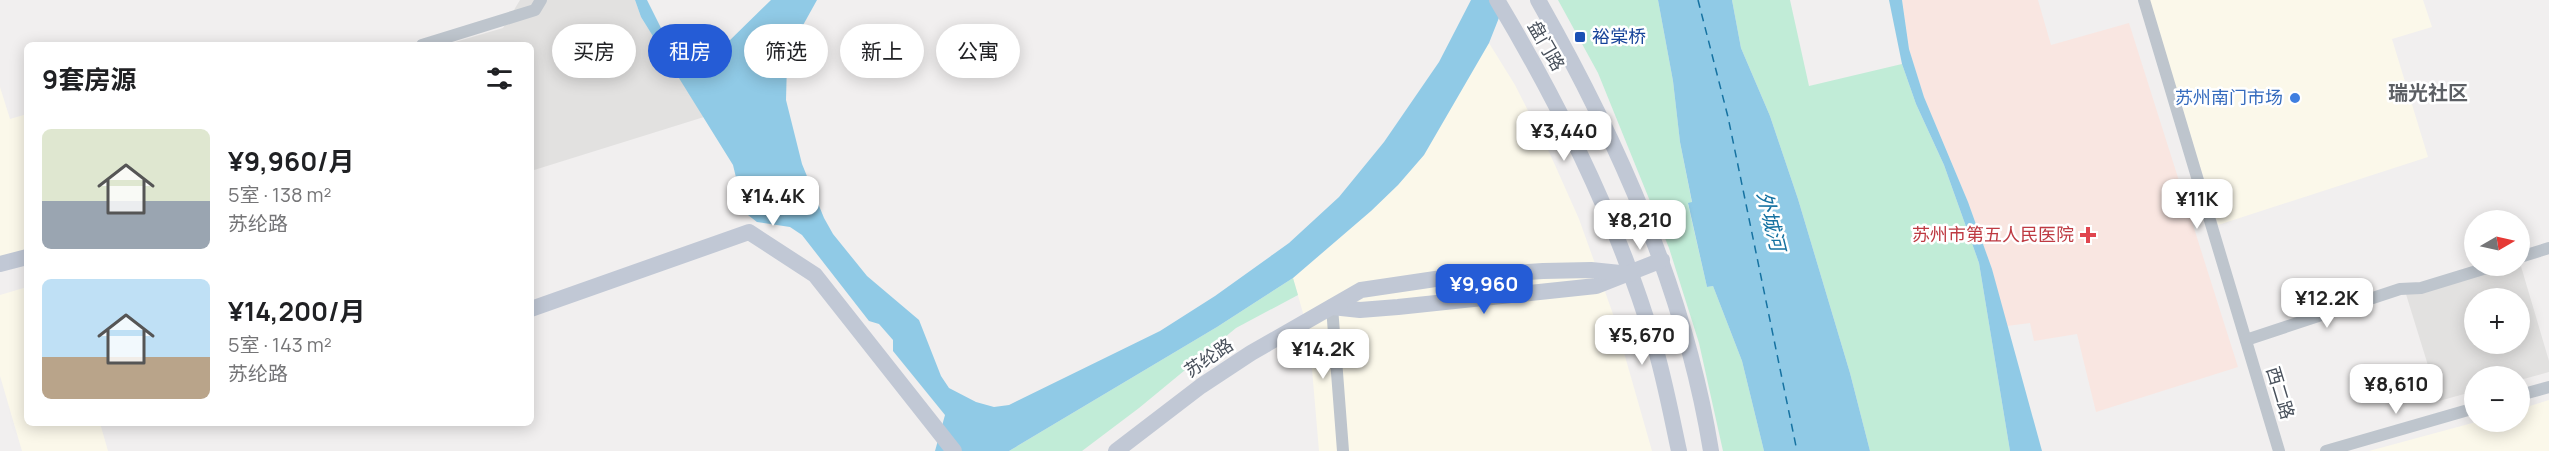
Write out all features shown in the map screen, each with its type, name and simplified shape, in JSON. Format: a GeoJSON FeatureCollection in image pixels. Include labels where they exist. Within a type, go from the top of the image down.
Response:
{"type":"FeatureCollection","features":[{"type":"Feature","properties":{"kind":"street"},"geometry":{"type":"LineString","coordinates":[[432,42],[535,10],[541,0]]}},
{"type":"Feature","properties":{"kind":"street","name":"盘门路"},"geometry":{"type":"LineString","coordinates":[[1497,0],[1566,126],[1630,274],[1658,359],[1679,451]]}},
{"type":"Feature","properties":{"kind":"street","name":"盘门路"},"geometry":{"type":"LineString","coordinates":[[1538,0],[1603,121],[1662,260],[1690,354],[1711,451]]}},
{"type":"Feature","properties":{"kind":"street","name":"西二路"},"geometry":{"type":"LineString","coordinates":[[2144,0],[2279,451]]}},
{"type":"Feature","properties":{"kind":"street"},"geometry":{"type":"LineString","coordinates":[[534,308],[749,232],[815,275],[954,451]]}},
{"type":"Feature","properties":{"kind":"street"},"geometry":{"type":"LineString","coordinates":[[2530,254],[2549,248]]}},
{"type":"Feature","properties":{"kind":"street"},"geometry":{"type":"LineString","coordinates":[[0,264],[24,258]]}},
{"type":"Feature","properties":{"kind":"street"},"geometry":{"type":"LineString","coordinates":[[1343,451],[1332,307],[1360,310],[1398,307],[1596,286],[1662,260]]}},
{"type":"Feature","properties":{"kind":"street","name":"苏纶路"},"geometry":{"type":"LineString","coordinates":[[1116,451],[1201,386],[1287,331],[1361,290],[1442,279],[1579,270],[1630,274]]}},
{"type":"Feature","properties":{"kind":"street"},"geometry":{"type":"LineString","coordinates":[[2246,340],[2400,289],[2421,288],[2464,275]]}},
{"type":"Feature","properties":{"kind":"street"},"geometry":{"type":"LineString","coordinates":[[2530,392],[2549,387]]}},
{"type":"Feature","properties":{"kind":"street"},"geometry":{"type":"LineString","coordinates":[[2326,451],[2464,411]]}},
{"type":"Feature","properties":{"kind":"shaded area"},"geometry":{"type":"Polygon","coordinates":[[[520,0],[635,0],[648,28],[648,78],[679,78],[704,117],[534,170],[534,42],[455,42],[503,28],[520,0]]]}},
{"type":"Feature","properties":{"kind":"shaded area","name":"苏州市第五人民医院"},"geometry":{"type":"Polygon","coordinates":[[[1902,0],[2038,0],[2051,45],[2129,23],[2238,367],[2096,412],[2077,334],[2034,341],[2030,323],[2007,326],[2011,346],[1992,269],[1968,202],[1924,97],[1909,49],[1902,0]]]}},
{"type":"Feature","properties":{"kind":"shaded area","name":"苏州南门市场"},"geometry":{"type":"Polygon","coordinates":[[[2149,0],[2423,0],[2432,27],[2392,39],[2428,157],[2218,225],[2149,0]]]}},
{"type":"Feature","properties":{"kind":"shaded area"},"geometry":{"type":"Polygon","coordinates":[[[1489,43],[1515,85],[1550,154],[1579,219],[1613,314],[1652,451],[1319,451],[1309,334],[1293,278],[1371,211],[1424,155],[1489,43]]]}},
{"type":"Feature","properties":{"kind":"shaded area"},"geometry":{"type":"Polygon","coordinates":[[[0,87],[10,119],[24,115],[24,257],[0,263],[0,87]]]}},
{"type":"Feature","properties":{"kind":"shaded area"},"geometry":{"type":"Polygon","coordinates":[[[2464,275],[2524,276],[2527,288],[2464,288],[2464,354],[2530,354],[2530,297],[2549,361],[2549,372],[2530,377],[2530,366],[2464,366],[2464,394],[2439,401],[2405,291],[2464,275]]]}},
{"type":"Feature","properties":{"kind":"shaded area"},"geometry":{"type":"Polygon","coordinates":[[[24,288],[24,426],[101,426],[108,451],[22,451],[0,376],[0,295],[24,288]]]}},
{"type":"Feature","properties":{"kind":"shaded area"},"geometry":{"type":"Polygon","coordinates":[[[2549,400],[2549,451],[2369,451],[2464,425],[2464,432],[2530,432],[2530,406],[2549,400]]]}},
{"type":"Feature","properties":{"kind":"green space"},"geometry":{"type":"Polygon","coordinates":[[[1558,0],[1658,0],[1692,203],[1688,204],[1707,287],[1713,286],[1742,361],[1764,451],[1723,451],[1699,343],[1669,248],[1598,73],[1558,0]]]}},
{"type":"Feature","properties":{"kind":"green space"},"geometry":{"type":"Polygon","coordinates":[[[1732,0],[1790,0],[1809,86],[1902,64],[1916,104],[1944,165],[1979,263],[2010,451],[1870,451],[1850,373],[1798,199],[1770,116],[1741,48],[1732,0]]]}},
{"type":"Feature","properties":{"kind":"green space"},"geometry":{"type":"Polygon","coordinates":[[[1293,278],[1298,295],[1236,328],[1139,408],[1082,451],[1009,451],[1217,327],[1293,278]]]}},
{"type":"Feature","properties":{"kind":"water"},"geometry":{"type":"Polygon","coordinates":[[[635,0],[647,0],[659,24],[648,24],[648,28],[635,0]]]}},
{"type":"Feature","properties":{"kind":"water"},"geometry":{"type":"Polygon","coordinates":[[[771,0],[817,0],[804,24],[746,24],[771,0]]]}},
{"type":"Feature","properties":{"kind":"water"},"geometry":{"type":"Polygon","coordinates":[[[1471,0],[1506,0],[1489,43],[1424,155],[1371,211],[1293,278],[1217,327],[1009,451],[935,451],[945,415],[893,351],[893,340],[879,324],[869,321],[802,235],[790,227],[757,222],[748,215],[733,165],[679,78],[732,78],[732,38],[744,26],[744,78],[787,78],[786,100],[802,164],[833,234],[867,276],[919,320],[941,376],[949,388],[976,402],[994,407],[1009,405],[1160,331],[1215,296],[1289,243],[1339,197],[1384,142],[1439,62],[1471,0]]]}},
{"type":"Feature","properties":{"kind":"water","name":"外城河"},"geometry":{"type":"Polygon","coordinates":[[[1658,0],[1732,0],[1741,48],[1770,116],[1798,199],[1850,373],[1870,451],[1764,451],[1742,361],[1713,286],[1707,287],[1688,203],[1692,202],[1680,142],[1673,81],[1658,0]]]}},
{"type":"Feature","properties":{"kind":"water"},"geometry":{"type":"Polygon","coordinates":[[[1889,0],[1902,0],[1909,49],[1924,97],[1968,202],[1992,269],[2042,451],[2010,451],[1979,263],[1944,165],[1916,104],[1902,64],[1889,0]]]}},
{"type":"Feature","properties":{"kind":"ferry route"},"geometry":{"type":"LineString","coordinates":[[1698,0],[1728,117],[1797,451]]}},
{"type":"Feature","properties":{"kind":"place","name":"裕棠桥"},"geometry":{"type":"Point","coordinates":[1580,37]}},
{"type":"Feature","properties":{"kind":"place","name":"苏州南门市场"},"geometry":{"type":"Point","coordinates":[2295,98]}},
{"type":"Feature","properties":{"kind":"place","name":"苏州市第五人民医院"},"geometry":{"type":"Point","coordinates":[2088,235]}},
{"type":"Feature","properties":{"kind":"district","name":"瑞光社区"},"geometry":{"type":"Point","coordinates":[2428,93]}}]}
